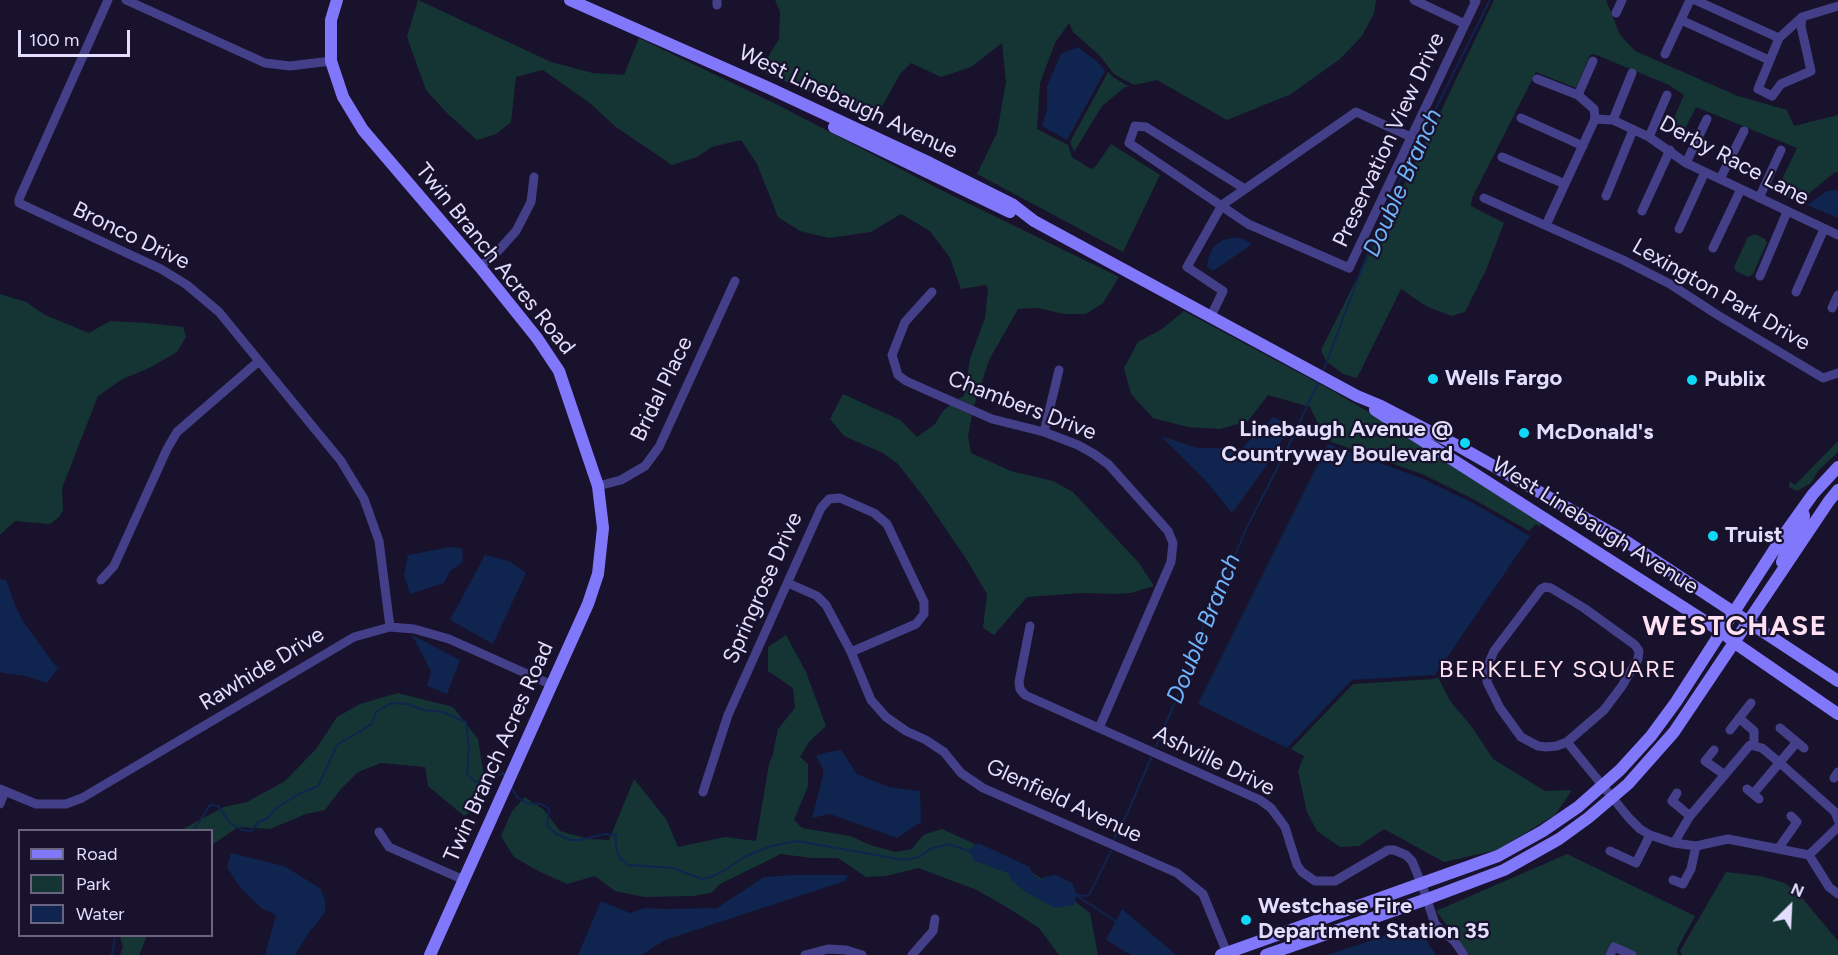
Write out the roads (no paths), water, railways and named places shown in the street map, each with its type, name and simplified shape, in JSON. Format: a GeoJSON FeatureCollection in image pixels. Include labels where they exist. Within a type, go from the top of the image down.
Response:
{"type":"FeatureCollection","features":[{"type":"Feature","properties":{"kind":"street","name":"Bronco Drive"},"geometry":{"type":"LineString","coordinates":[[108,0],[19,203],[161,269],[187,285],[219,312],[341,461],[364,499],[379,541],[390,627]]}},
{"type":"Feature","properties":{"kind":"street"},"geometry":{"type":"LineString","coordinates":[[126,0],[265,63],[290,66],[331,61]]}},
{"type":"Feature","properties":{"kind":"street","name":"Twin Branch Acres Road"},"geometry":{"type":"LineString","coordinates":[[337,0],[331,20],[331,61],[343,97],[363,130],[480,267],[537,338],[559,371],[598,486],[603,528],[598,574],[588,604],[430,955]]}},
{"type":"Feature","properties":{"kind":"street","name":"West Linebaugh Avenue"},"geometry":{"type":"LineString","coordinates":[[570,0],[928,168],[1012,204],[1034,221],[1357,396],[1460,447],[1624,540],[1838,681]]}},
{"type":"Feature","properties":{"kind":"street","name":"Preservation View Drive"},"geometry":{"type":"LineString","coordinates":[[1414,0],[1465,24]]}},
{"type":"Feature","properties":{"kind":"street","name":"Preservation View Drive"},"geometry":{"type":"LineString","coordinates":[[1245,189],[1146,127],[1135,126],[1129,143],[1248,224],[1349,268],[1476,1],[1474,0]]}},
{"type":"Feature","properties":{"kind":"street"},"geometry":{"type":"LineString","coordinates":[[1616,14],[1622,0]]}},
{"type":"Feature","properties":{"kind":"street"},"geometry":{"type":"LineString","coordinates":[[1665,54],[1690,0]]}},
{"type":"Feature","properties":{"kind":"street"},"geometry":{"type":"LineString","coordinates":[[1695,0],[1779,38]]}},
{"type":"Feature","properties":{"kind":"street"},"geometry":{"type":"LineString","coordinates":[[1802,17],[1811,71],[1781,84],[1772,96],[1758,89],[1779,38],[1802,17],[1838,6]]}},
{"type":"Feature","properties":{"kind":"street"},"geometry":{"type":"LineString","coordinates":[[1681,20],[1769,60]]}},
{"type":"Feature","properties":{"kind":"street"},"geometry":{"type":"LineString","coordinates":[[1578,96],[1593,61]]}},
{"type":"Feature","properties":{"kind":"street"},"geometry":{"type":"LineString","coordinates":[[1595,119],[1613,120],[1632,73]]}},
{"type":"Feature","properties":{"kind":"street"},"geometry":{"type":"LineString","coordinates":[[1537,78],[1578,96],[1594,109],[1595,119],[1546,225]]}},
{"type":"Feature","properties":{"kind":"street"},"geometry":{"type":"LineString","coordinates":[[1649,137],[1667,96]]}},
{"type":"Feature","properties":{"kind":"street"},"geometry":{"type":"LineString","coordinates":[[1211,316],[1222,291],[1187,267],[1222,205],[1356,112],[1411,137]]}},
{"type":"Feature","properties":{"kind":"street"},"geometry":{"type":"LineString","coordinates":[[1521,118],[1582,146]]}},
{"type":"Feature","properties":{"kind":"street"},"geometry":{"type":"LineString","coordinates":[[1686,163],[1707,119]]}},
{"type":"Feature","properties":{"kind":"street","name":"Derby Race Lane"},"geometry":{"type":"LineString","coordinates":[[1613,120],[1649,137],[1671,150],[1686,163],[1838,235]]}},
{"type":"Feature","properties":{"kind":"street"},"geometry":{"type":"LineString","coordinates":[[1606,196],[1633,130]]}},
{"type":"Feature","properties":{"kind":"street"},"geometry":{"type":"LineString","coordinates":[[1720,179],[1744,131]]}},
{"type":"Feature","properties":{"kind":"street"},"geometry":{"type":"LineString","coordinates":[[1642,211],[1671,150]]}},
{"type":"Feature","properties":{"kind":"street"},"geometry":{"type":"LineString","coordinates":[[1759,198],[1781,150]]}},
{"type":"Feature","properties":{"kind":"street"},"geometry":{"type":"LineString","coordinates":[[1502,157],[1565,184]]}},
{"type":"Feature","properties":{"kind":"street"},"geometry":{"type":"LineString","coordinates":[[1679,229],[1705,172]]}},
{"type":"Feature","properties":{"kind":"street"},"geometry":{"type":"LineString","coordinates":[[480,267],[516,231],[531,202],[534,177]]}},
{"type":"Feature","properties":{"kind":"street"},"geometry":{"type":"LineString","coordinates":[[1713,248],[1741,189]]}},
{"type":"Feature","properties":{"kind":"street","name":"Lexington Park Drive"},"geometry":{"type":"LineString","coordinates":[[1484,198],[1670,284],[1823,378],[1838,373]]}},
{"type":"Feature","properties":{"kind":"street"},"geometry":{"type":"LineString","coordinates":[[1760,276],[1787,212]]}},
{"type":"Feature","properties":{"kind":"street"},"geometry":{"type":"LineString","coordinates":[[1796,292],[1824,229]]}},
{"type":"Feature","properties":{"kind":"street","name":"Bridal Place"},"geometry":{"type":"LineString","coordinates":[[598,486],[621,480],[645,466],[659,447],[735,281]]}},
{"type":"Feature","properties":{"kind":"street","name":"Chambers Drive"},"geometry":{"type":"LineString","coordinates":[[932,292],[905,322],[892,355],[898,375],[906,381],[992,419],[1044,432],[1078,445],[1102,459],[1168,531],[1173,543],[1171,562],[1099,728]]}},
{"type":"Feature","properties":{"kind":"street"},"geometry":{"type":"LineString","coordinates":[[1832,308],[1838,295]]}},
{"type":"Feature","properties":{"kind":"street"},"geometry":{"type":"LineString","coordinates":[[101,580],[114,566],[177,432],[259,362]]}},
{"type":"Feature","properties":{"kind":"street"},"geometry":{"type":"LineString","coordinates":[[1044,432],[1059,370]]}},
{"type":"Feature","properties":{"kind":"street","name":"West Linebaugh Avenue"},"geometry":{"type":"LineString","coordinates":[[1357,396],[1368,406],[1432,448],[1722,632],[1838,714]]}},
{"type":"Feature","properties":{"kind":"street"},"geometry":{"type":"LineString","coordinates":[[1225,954],[1498,856],[1550,826],[1604,786],[1651,736],[1676,702],[1802,510],[1823,482],[1838,467]]}},
{"type":"Feature","properties":{"kind":"street"},"geometry":{"type":"LineString","coordinates":[[1821,513],[1821,500],[1838,476]]}},
{"type":"Feature","properties":{"kind":"street"},"geometry":{"type":"LineString","coordinates":[[1522,504],[1531,488]]}},
{"type":"Feature","properties":{"kind":"street"},"geometry":{"type":"LineString","coordinates":[[1266,955],[1504,870],[1560,839],[1614,797],[1646,766],[1670,737],[1838,490]]}},
{"type":"Feature","properties":{"kind":"street","name":"Springrose Drive"},"geometry":{"type":"LineString","coordinates":[[703,792],[728,715],[821,508],[829,499],[840,498],[874,513],[887,524],[924,602],[924,614],[916,624],[851,652]]}},
{"type":"Feature","properties":{"kind":"street"},"geometry":{"type":"LineString","coordinates":[[1778,577],[1787,550],[1803,522],[1802,510]]}},
{"type":"Feature","properties":{"kind":"street","name":"Glenfield Avenue"},"geometry":{"type":"LineString","coordinates":[[788,583],[817,596],[826,604],[851,652],[872,700],[886,717],[944,752],[961,773],[983,788],[1177,873],[1203,894],[1225,954]]}},
{"type":"Feature","properties":{"kind":"street"},"geometry":{"type":"LineString","coordinates":[[1545,587],[1551,588],[1584,608],[1635,645],[1639,651],[1638,659],[1622,686],[1604,710],[1567,742],[1557,746],[1538,746],[1521,736],[1500,708],[1487,682],[1488,665],[1494,651],[1541,589],[1545,587]]}},
{"type":"Feature","properties":{"kind":"street","name":"Ashville Drive"},"geometry":{"type":"LineString","coordinates":[[1030,626],[1019,682],[1020,689],[1025,695],[1260,800],[1271,808],[1285,827],[1297,865],[1302,872],[1315,881],[1335,881],[1383,852],[1394,850],[1406,855],[1412,861],[1435,924],[1455,942],[1464,955]]}},
{"type":"Feature","properties":{"kind":"street","name":"Rawhide Drive"},"geometry":{"type":"LineString","coordinates":[[3,790],[36,804],[66,804],[82,798],[354,638],[390,627],[414,629],[449,639],[552,685]]}},
{"type":"Feature","properties":{"kind":"street"},"geometry":{"type":"LineString","coordinates":[[1730,730],[1751,704]]}},
{"type":"Feature","properties":{"kind":"street"},"geometry":{"type":"LineString","coordinates":[[1739,718],[1754,731],[1754,745]]}},
{"type":"Feature","properties":{"kind":"street"},"geometry":{"type":"LineString","coordinates":[[1753,794],[1780,763],[1800,745],[1780,728]]}},
{"type":"Feature","properties":{"kind":"street"},"geometry":{"type":"LineString","coordinates":[[1567,742],[1629,818],[1650,835],[1674,843],[1696,846],[1728,839],[1809,855],[1829,887],[1838,894]]}},
{"type":"Feature","properties":{"kind":"street"},"geometry":{"type":"LineString","coordinates":[[1674,843],[1690,816],[1747,747],[1754,745],[1762,748],[1837,814]]}},
{"type":"Feature","properties":{"kind":"street"},"geometry":{"type":"LineString","coordinates":[[1698,769],[1714,750]]}},
{"type":"Feature","properties":{"kind":"street"},"geometry":{"type":"LineString","coordinates":[[1705,761],[1725,775]]}},
{"type":"Feature","properties":{"kind":"street"},"geometry":{"type":"LineString","coordinates":[[0,804],[3,790]]}},
{"type":"Feature","properties":{"kind":"street"},"geometry":{"type":"LineString","coordinates":[[1672,800],[1690,816]]}},
{"type":"Feature","properties":{"kind":"street"},"geometry":{"type":"LineString","coordinates":[[1778,849],[1797,822]]}},
{"type":"Feature","properties":{"kind":"street"},"geometry":{"type":"LineString","coordinates":[[1809,855],[1838,827]]}},
{"type":"Feature","properties":{"kind":"street"},"geometry":{"type":"LineString","coordinates":[[379,832],[389,847],[464,880]]}},
{"type":"Feature","properties":{"kind":"street"},"geometry":{"type":"LineString","coordinates":[[1610,851],[1636,863],[1650,835]]}},
{"type":"Feature","properties":{"kind":"street"},"geometry":{"type":"LineString","coordinates":[[1673,880],[1683,884],[1691,870],[1696,846]]}},
{"type":"Feature","properties":{"kind":"street"},"geometry":{"type":"LineString","coordinates":[[1498,856],[1504,870]]}},
{"type":"Feature","properties":{"kind":"street"},"geometry":{"type":"LineString","coordinates":[[912,955],[933,931],[935,919]]}},
{"type":"Feature","properties":{"kind":"street"},"geometry":{"type":"LineString","coordinates":[[1610,955],[1614,947],[1632,955]]}},
{"type":"Feature","properties":{"kind":"street"},"geometry":{"type":"LineString","coordinates":[[806,955],[828,949],[846,950],[862,955]]}},
{"type":"Feature","properties":{"kind":"water"},"geometry":{"type":"Polygon","coordinates":[[[1078,47],[1100,64],[1105,71],[1067,140],[1042,126],[1047,109],[1047,86],[1061,54],[1078,47]]]}},
{"type":"Feature","properties":{"kind":"water"},"geometry":{"type":"Polygon","coordinates":[[[1838,190],[1838,218],[1807,205],[1827,191],[1838,190]]]}},
{"type":"Feature","properties":{"kind":"water"},"geometry":{"type":"Polygon","coordinates":[[[1238,237],[1251,245],[1213,271],[1207,267],[1213,247],[1223,240],[1238,237]]]}},
{"type":"Feature","properties":{"kind":"water"},"geometry":{"type":"Polygon","coordinates":[[[1273,417],[1291,425],[1269,462],[1232,513],[1207,482],[1161,436],[1197,448],[1242,448],[1273,417]]]}},
{"type":"Feature","properties":{"kind":"water"},"geometry":{"type":"Polygon","coordinates":[[[1328,444],[1421,478],[1473,503],[1530,536],[1435,675],[1352,680],[1287,748],[1198,704],[1328,444]]]}},
{"type":"Feature","properties":{"kind":"water"},"geometry":{"type":"Polygon","coordinates":[[[450,547],[462,548],[463,562],[450,571],[444,583],[410,594],[404,575],[408,555],[450,547]]]}},
{"type":"Feature","properties":{"kind":"water"},"geometry":{"type":"Polygon","coordinates":[[[485,555],[509,561],[526,573],[493,644],[450,620],[485,555]]]}},
{"type":"Feature","properties":{"kind":"water"},"geometry":{"type":"Polygon","coordinates":[[[0,579],[6,580],[24,623],[58,669],[47,683],[0,671],[0,579]]]}},
{"type":"Feature","properties":{"kind":"water"},"geometry":{"type":"Polygon","coordinates":[[[412,635],[460,660],[447,694],[427,686],[431,671],[412,635]]]}},
{"type":"Feature","properties":{"kind":"water"},"geometry":{"type":"Polygon","coordinates":[[[841,750],[857,774],[888,787],[920,791],[921,822],[897,838],[830,814],[812,818],[823,775],[823,769],[816,756],[841,750]]]}},
{"type":"Feature","properties":{"kind":"water"},"geometry":{"type":"Polygon","coordinates":[[[978,843],[1030,867],[1034,876],[1041,880],[1044,877],[1055,875],[1072,883],[1077,894],[1074,905],[1055,908],[1027,893],[1011,880],[1010,874],[973,860],[970,849],[978,843]]]}},
{"type":"Feature","properties":{"kind":"water"},"geometry":{"type":"Polygon","coordinates":[[[231,853],[284,866],[320,888],[325,900],[325,912],[295,955],[265,955],[276,915],[261,908],[239,886],[227,867],[231,853]]]}},
{"type":"Feature","properties":{"kind":"water"},"geometry":{"type":"Polygon","coordinates":[[[848,875],[845,881],[665,940],[642,955],[578,955],[601,901],[630,913],[645,908],[717,908],[764,877],[848,875]]]}},
{"type":"Feature","properties":{"kind":"water"},"geometry":{"type":"Polygon","coordinates":[[[1122,909],[1176,955],[1131,955],[1106,940],[1122,909]]]}},
{"type":"Feature","properties":{"kind":"water"},"geometry":{"type":"Polygon","coordinates":[[[1415,926],[1436,955],[1327,955],[1415,926]]]}},
{"type":"Feature","properties":{"kind":"waterway","name":"Double Branch"},"geometry":{"type":"LineString","coordinates":[[1324,369],[1362,268],[1396,188],[1490,0]]}},
{"type":"Feature","properties":{"kind":"waterway","name":"Double Branch"},"geometry":{"type":"LineString","coordinates":[[1156,746],[1197,651],[1201,631],[1221,591],[1245,531],[1318,383]]}},
{"type":"Feature","properties":{"kind":"waterway","name":"Double Branch"},"geometry":{"type":"LineString","coordinates":[[195,829],[210,805],[218,806],[230,823],[242,830],[251,831],[259,822],[268,818],[276,808],[318,786],[337,745],[372,724],[376,712],[391,703],[443,712],[466,722],[469,746],[467,774],[476,782],[489,782],[503,773],[504,775]]}},
{"type":"Feature","properties":{"kind":"waterway","name":"Double Branch"},"geometry":{"type":"LineString","coordinates":[[1114,839],[1151,758]]}},
{"type":"Feature","properties":{"kind":"waterway","name":"Double Branch"},"geometry":{"type":"LineString","coordinates":[[512,788],[517,797],[527,803],[542,804],[549,809],[547,825],[556,834],[570,840],[605,834],[616,835],[619,857],[628,865],[674,868],[701,879],[711,877],[746,856],[771,846],[797,841],[904,860],[919,857],[930,849],[949,844],[971,852]]}},
{"type":"Feature","properties":{"kind":"waterway","name":"Double Branch"},"geometry":{"type":"LineString","coordinates":[[1076,895],[1086,896],[1090,893],[1111,851]]}},
{"type":"Feature","properties":{"kind":"waterway","name":"Double Branch"},"geometry":{"type":"LineString","coordinates":[[1077,896],[1117,922]]}},
{"type":"Feature","properties":{"kind":"waterway","name":"Double Branch"},"geometry":{"type":"LineString","coordinates":[[112,955],[115,937]]}},
{"type":"Feature","properties":{"kind":"place","name":"Wells Fargo"},"geometry":{"type":"Point","coordinates":[1433,379]}},
{"type":"Feature","properties":{"kind":"place","name":"Publix"},"geometry":{"type":"Point","coordinates":[1692,380]}},
{"type":"Feature","properties":{"kind":"place","name":"McDonald's"},"geometry":{"type":"Point","coordinates":[1524,433]}},
{"type":"Feature","properties":{"kind":"place","name":"Linebaugh Avenue @ Countryway Boulevard"},"geometry":{"type":"Point","coordinates":[1465,443]}},
{"type":"Feature","properties":{"kind":"place","name":"Truist"},"geometry":{"type":"Point","coordinates":[1713,536]}},
{"type":"Feature","properties":{"kind":"place","name":"Westchase Fire Department Station 35"},"geometry":{"type":"Point","coordinates":[1246,920]}},
{"type":"Feature","properties":{"kind":"district","name":"WESTCHASE"},"geometry":{"type":"Point","coordinates":[1735,627]}},
{"type":"Feature","properties":{"kind":"district","name":"BERKELEY SQUARE"},"geometry":{"type":"Point","coordinates":[1558,670]}}]}
